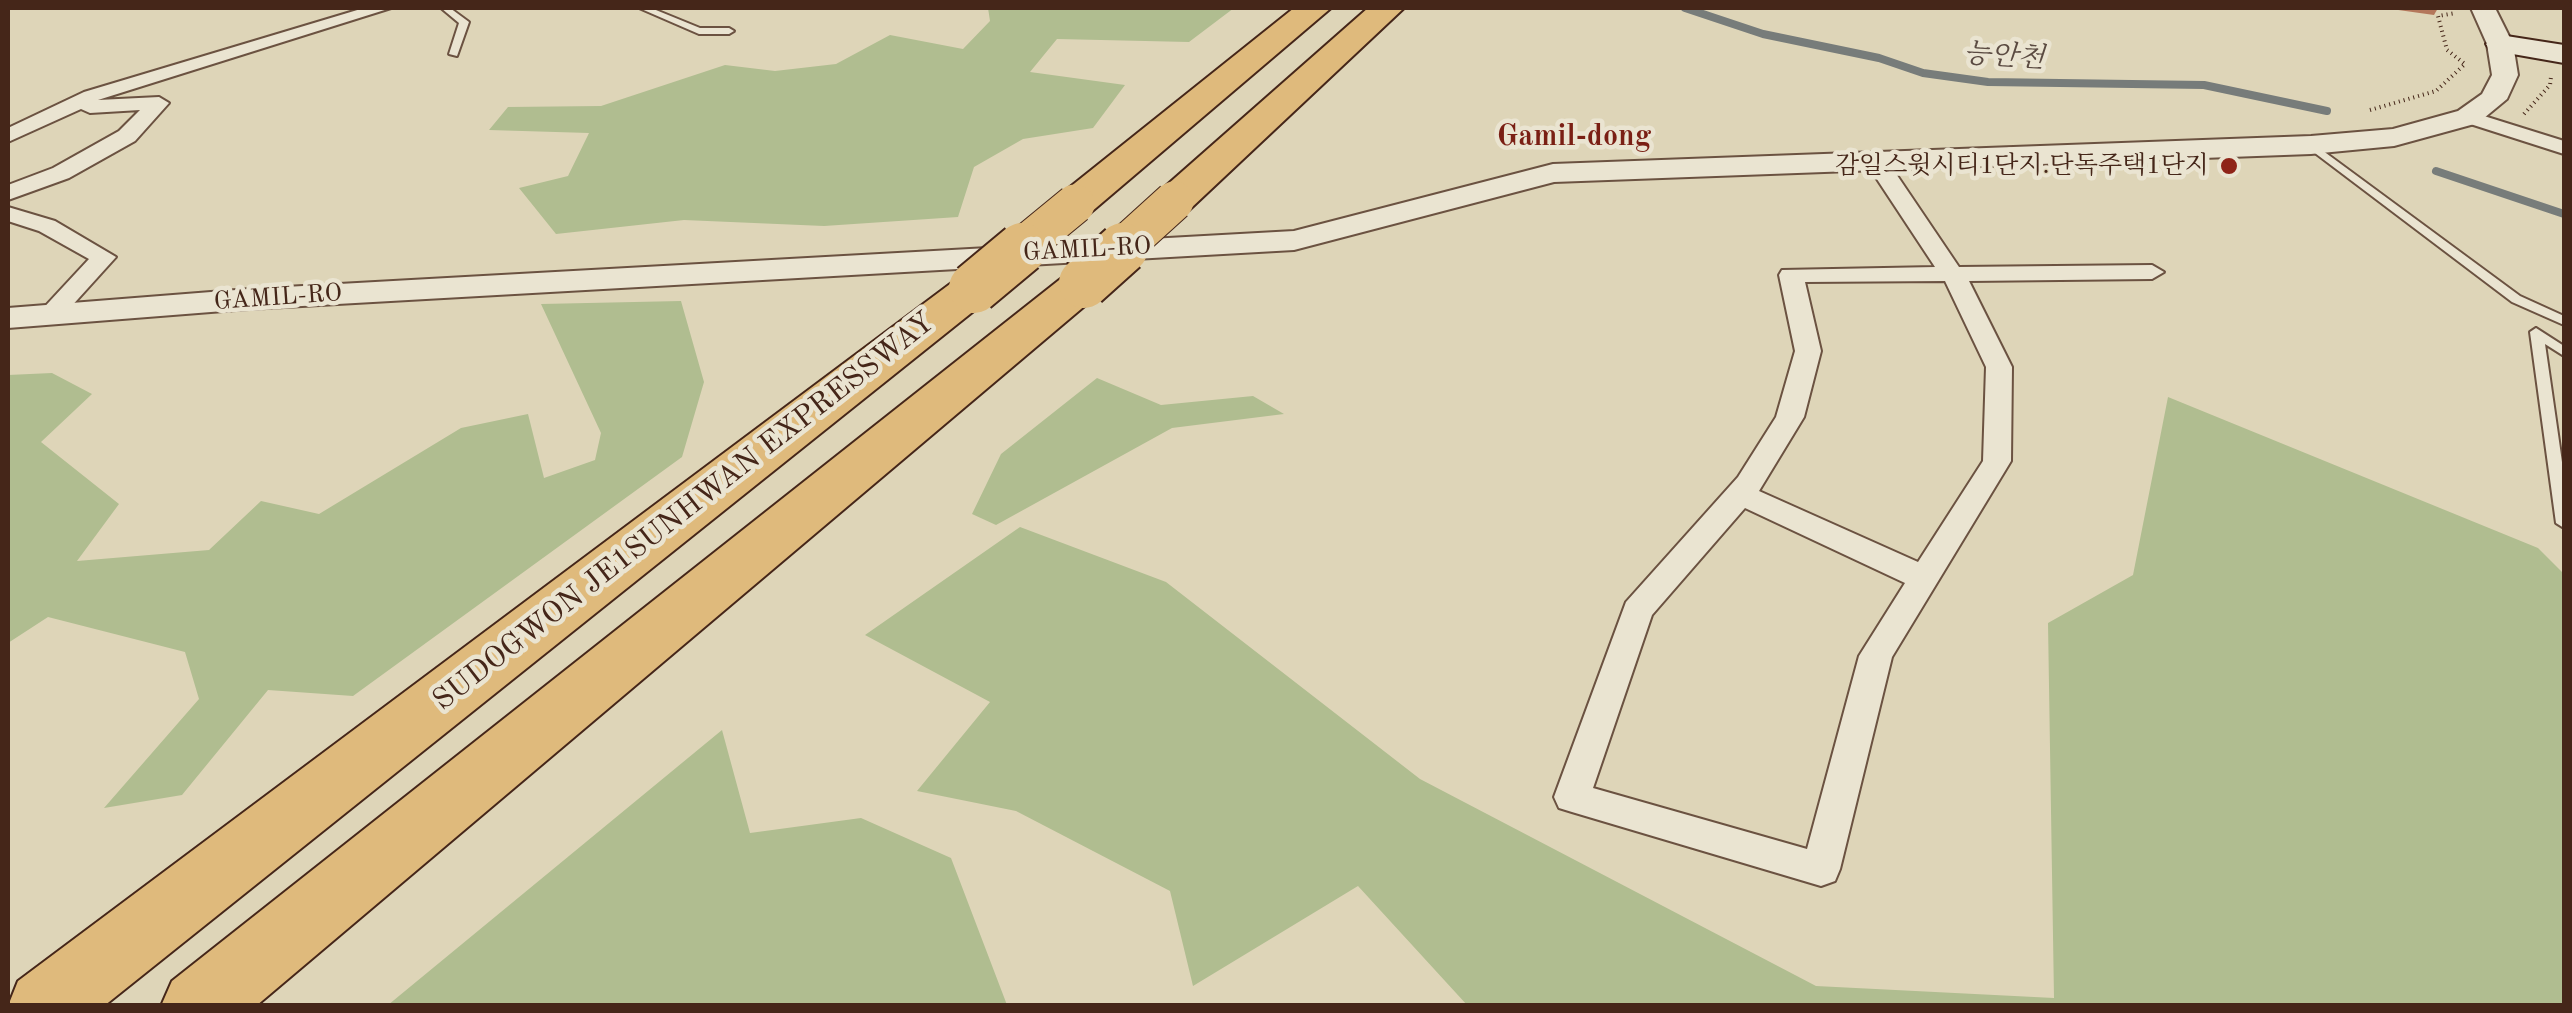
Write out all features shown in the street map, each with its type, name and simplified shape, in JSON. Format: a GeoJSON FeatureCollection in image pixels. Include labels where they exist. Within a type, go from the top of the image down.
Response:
{"type":"FeatureCollection","features":[{"type":"Feature","properties":{"kind":"highway","name":"SUDOGWON JE1SUNHWAN EXPRESSWAY"},"geometry":{"type":"LineString","coordinates":[[45,1006],[974,288],[1314,8]]}},
{"type":"Feature","properties":{"kind":"highway"},"geometry":{"type":"LineString","coordinates":[[200,1006],[1084,283],[1387,8]]}},
{"type":"Feature","properties":{"kind":"main road"},"geometry":{"type":"LineString","coordinates":[[2500,44],[2564,54]]}},
{"type":"Feature","properties":{"kind":"street"},"geometry":{"type":"LineString","coordinates":[[8,136],[62,109],[186,64],[382,8]]}},
{"type":"Feature","properties":{"kind":"street"},"geometry":{"type":"LineString","coordinates":[[2468,117],[2493,98],[2505,74],[2500,44],[2483,8]]}},
{"type":"Feature","properties":{"kind":"street"},"geometry":{"type":"LineString","coordinates":[[8,193],[62,173],[126,136],[159,103],[62,109]]}},
{"type":"Feature","properties":{"kind":"street"},"geometry":{"type":"LineString","coordinates":[[2468,117],[2564,148]]}},
{"type":"Feature","properties":{"kind":"street","name":"GAMIL-RO"},"geometry":{"type":"LineString","coordinates":[[8,318],[938,258],[1294,240],[1553,173],[2310,145],[2426,132],[2468,117]]}},
{"type":"Feature","properties":{"kind":"street"},"geometry":{"type":"LineString","coordinates":[[1876,161],[1952,274],[1999,368],[1997,461],[1876,656],[1821,869],[1572,797],[1637,610],[1740,494],[1790,416],[1808,351],[1792,275],[1952,274],[2152,272]]}},
{"type":"Feature","properties":{"kind":"street"},"geometry":{"type":"LineString","coordinates":[[8,214],[47,226],[104,256],[50,315]]}},
{"type":"Feature","properties":{"kind":"street"},"geometry":{"type":"LineString","coordinates":[[1740,494],[1926,579]]}},
{"type":"Feature","properties":{"kind":"lane"},"geometry":{"type":"LineString","coordinates":[[445,8],[464,22],[454,54]]}},
{"type":"Feature","properties":{"kind":"lane"},"geometry":{"type":"LineString","coordinates":[[644,8],[699,31],[729,31]]}},
{"type":"Feature","properties":{"kind":"lane"},"geometry":{"type":"LineString","coordinates":[[2310,145],[2516,299],[2564,322]]}},
{"type":"Feature","properties":{"kind":"lane"},"geometry":{"type":"LineString","coordinates":[[2516,299],[2536,330],[2564,353]]}},
{"type":"Feature","properties":{"kind":"lane"},"geometry":{"type":"LineString","coordinates":[[2536,330],[2564,322]]}},
{"type":"Feature","properties":{"kind":"lane"},"geometry":{"type":"LineString","coordinates":[[2536,330],[2564,523]]}},
{"type":"Feature","properties":{"kind":"lane"},"geometry":{"type":"LineString","coordinates":[[2540,360],[2564,353]]}},
{"type":"Feature","properties":{"kind":"path"},"geometry":{"type":"LineString","coordinates":[[2356,112],[2436,91],[2466,64],[2447,50],[2438,16],[2457,16],[2454,8]]}},
{"type":"Feature","properties":{"kind":"green space"},"geometry":{"type":"Polygon","coordinates":[[[988,8],[1234,8],[1189,42],[1057,39],[1030,72],[1125,85],[1093,128],[1023,139],[974,167],[958,217],[824,226],[684,220],[556,234],[519,188],[568,176],[589,133],[489,130],[508,107],[601,106],[725,65],[775,71],[836,64],[890,35],[963,49],[990,21],[988,8]]]}},
{"type":"Feature","properties":{"kind":"green space"},"geometry":{"type":"Polygon","coordinates":[[[681,301],[704,382],[682,457],[353,696],[268,690],[182,795],[104,808],[199,699],[185,652],[48,617],[8,643],[8,375],[52,373],[92,394],[41,442],[119,504],[77,561],[209,550],[261,501],[319,514],[461,428],[528,414],[544,478],[595,460],[601,433],[541,304],[681,301]]]}},
{"type":"Feature","properties":{"kind":"green space"},"geometry":{"type":"Polygon","coordinates":[[[1097,378],[1161,405],[1253,396],[1284,414],[1172,428],[996,525],[972,514],[1001,454],[1097,378]]]}},
{"type":"Feature","properties":{"kind":"green space"},"geometry":{"type":"Polygon","coordinates":[[[2168,397],[2538,548],[2564,574],[2564,1005],[1467,1005],[1358,886],[1193,986],[1170,891],[1016,811],[917,791],[990,702],[865,635],[1020,527],[1166,582],[1420,779],[1816,986],[2054,998],[2048,623],[2133,575],[2168,397]]]}},
{"type":"Feature","properties":{"kind":"green space"},"geometry":{"type":"Polygon","coordinates":[[[722,730],[750,833],[861,818],[951,858],[1007,1005],[388,1005],[722,730]]]}},
{"type":"Feature","properties":{"kind":"waterway","name":"능안천"},"geometry":{"type":"LineString","coordinates":[[1685,8],[1763,34],[1879,58],[1923,73],[1988,82],[2204,85],[2327,111]]}},
{"type":"Feature","properties":{"kind":"waterway","name":"능안천"},"geometry":{"type":"LineString","coordinates":[[2436,171],[2564,214]]}},
{"type":"Feature","properties":{"kind":"place","name":"감일스윗시티1단지.단독주택1단지"},"geometry":{"type":"Point","coordinates":[2229,166]}},
{"type":"Feature","properties":{"kind":"district","name":"Gamil-dong"},"geometry":{"type":"Point","coordinates":[1574,137]}}]}
